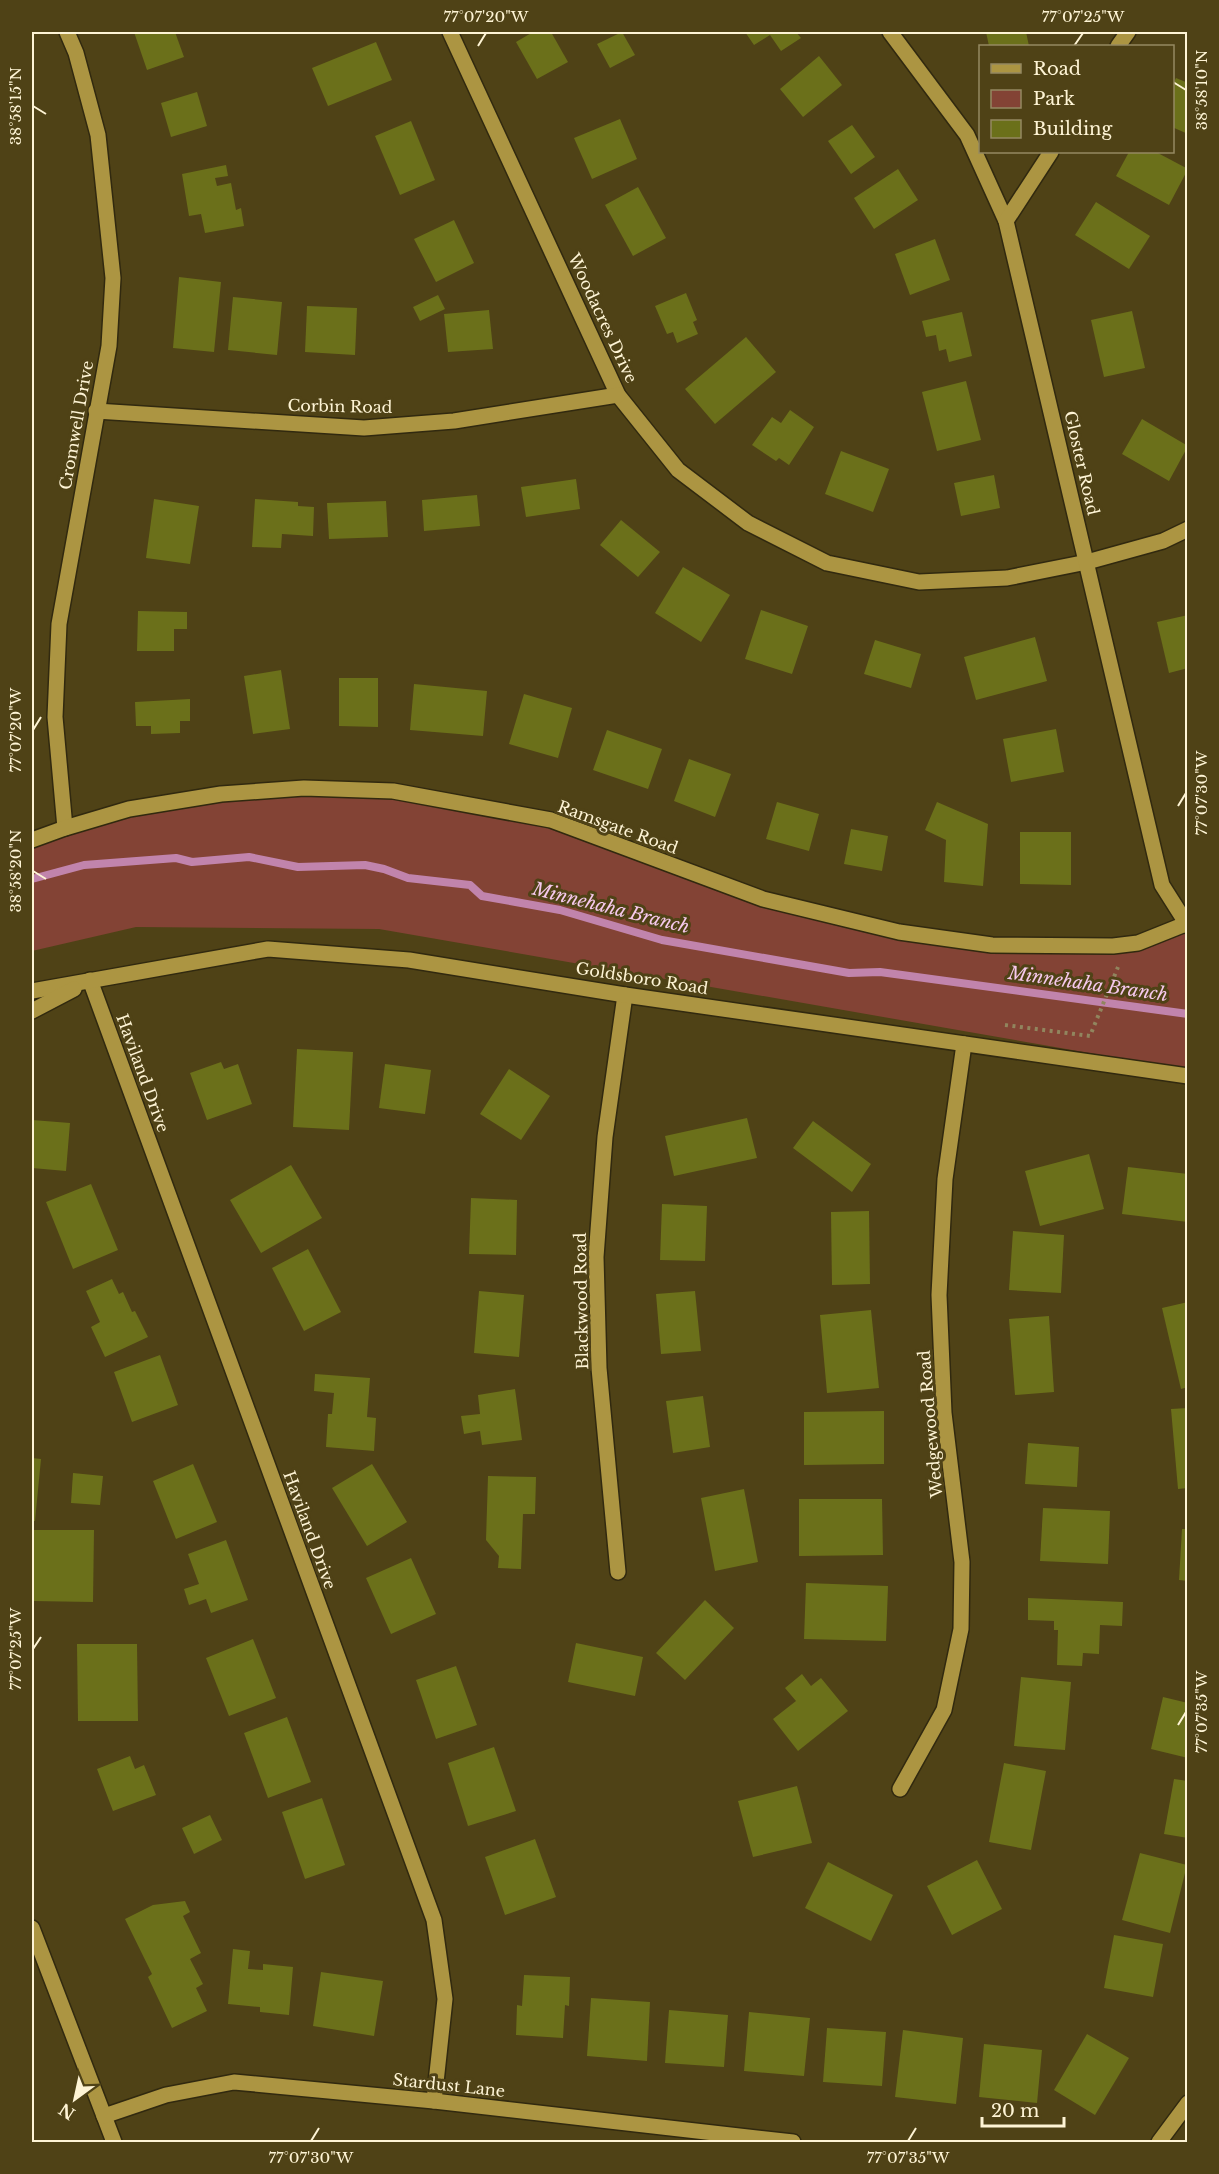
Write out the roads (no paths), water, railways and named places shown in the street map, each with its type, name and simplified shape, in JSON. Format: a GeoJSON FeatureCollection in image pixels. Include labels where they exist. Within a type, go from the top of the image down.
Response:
{"type":"FeatureCollection","features":[{"type":"Feature","properties":{"kind":"street","name":"Cromwell Drive"},"geometry":{"type":"LineString","coordinates":[[65,828],[55,717],[59,624],[109,346],[113,278],[98,135],[76,53],[67,32]]}},
{"type":"Feature","properties":{"kind":"street","name":"Woodacres Drive"},"geometry":{"type":"LineString","coordinates":[[450,32],[618,395],[678,470],[748,524],[827,563],[919,582],[1007,578],[1087,562],[1163,541],[1188,529]]}},
{"type":"Feature","properties":{"kind":"street","name":"Gloster Road"},"geometry":{"type":"LineString","coordinates":[[890,32],[968,135],[1006,221],[1162,885],[1187,924]]}},
{"type":"Feature","properties":{"kind":"street"},"geometry":{"type":"LineString","coordinates":[[1119,45],[1128,32]]}},
{"type":"Feature","properties":{"kind":"street"},"geometry":{"type":"LineString","coordinates":[[1006,221],[1050,153]]}},
{"type":"Feature","properties":{"kind":"street","name":"Corbin Road"},"geometry":{"type":"LineString","coordinates":[[96,411],[364,428],[454,421],[618,395]]}},
{"type":"Feature","properties":{"kind":"street","name":"Ramsgate Road"},"geometry":{"type":"LineString","coordinates":[[32,840],[129,809],[221,794],[304,788],[393,791],[551,820],[763,899],[899,933],[992,945],[1113,946],[1138,943],[1187,924]]}},
{"type":"Feature","properties":{"kind":"street","name":"Goldsboro Road"},"geometry":{"type":"LineString","coordinates":[[32,991],[268,949],[409,960],[625,994],[1188,1076]]}},
{"type":"Feature","properties":{"kind":"street","name":"Goldsboro Road"},"geometry":{"type":"LineString","coordinates":[[32,1011],[90,980]]}},
{"type":"Feature","properties":{"kind":"street","name":"Haviland Drive"},"geometry":{"type":"LineString","coordinates":[[90,980],[434,1920],[445,1999],[435,2101]]}},
{"type":"Feature","properties":{"kind":"street","name":"Blackwood Road"},"geometry":{"type":"LineString","coordinates":[[618,1572],[599,1368],[596,1257],[605,1137],[625,994]]}},
{"type":"Feature","properties":{"kind":"street","name":"Wedgewood Road"},"geometry":{"type":"LineString","coordinates":[[900,1789],[944,1710],[962,1629],[962,1562],[944,1413],[939,1294],[945,1179],[964,1044]]}},
{"type":"Feature","properties":{"kind":"street"},"geometry":{"type":"LineString","coordinates":[[32,1928],[114,2142]]}},
{"type":"Feature","properties":{"kind":"street","name":"Stardust Lane"},"geometry":{"type":"LineString","coordinates":[[104,2116],[166,2095],[234,2082],[435,2101],[793,2142]]}},
{"type":"Feature","properties":{"kind":"street"},"geometry":{"type":"LineString","coordinates":[[1159,2142],[1188,2103]]}},
{"type":"Feature","properties":{"kind":"waterway","name":"Minnehaha Branch"},"geometry":{"type":"LineString","coordinates":[[32,879],[84,865],[176,858],[192,862],[249,857],[298,867],[365,865],[408,878],[470,885],[482,896],[560,910],[662,940],[849,973],[880,972],[1188,1014]]}}]}
